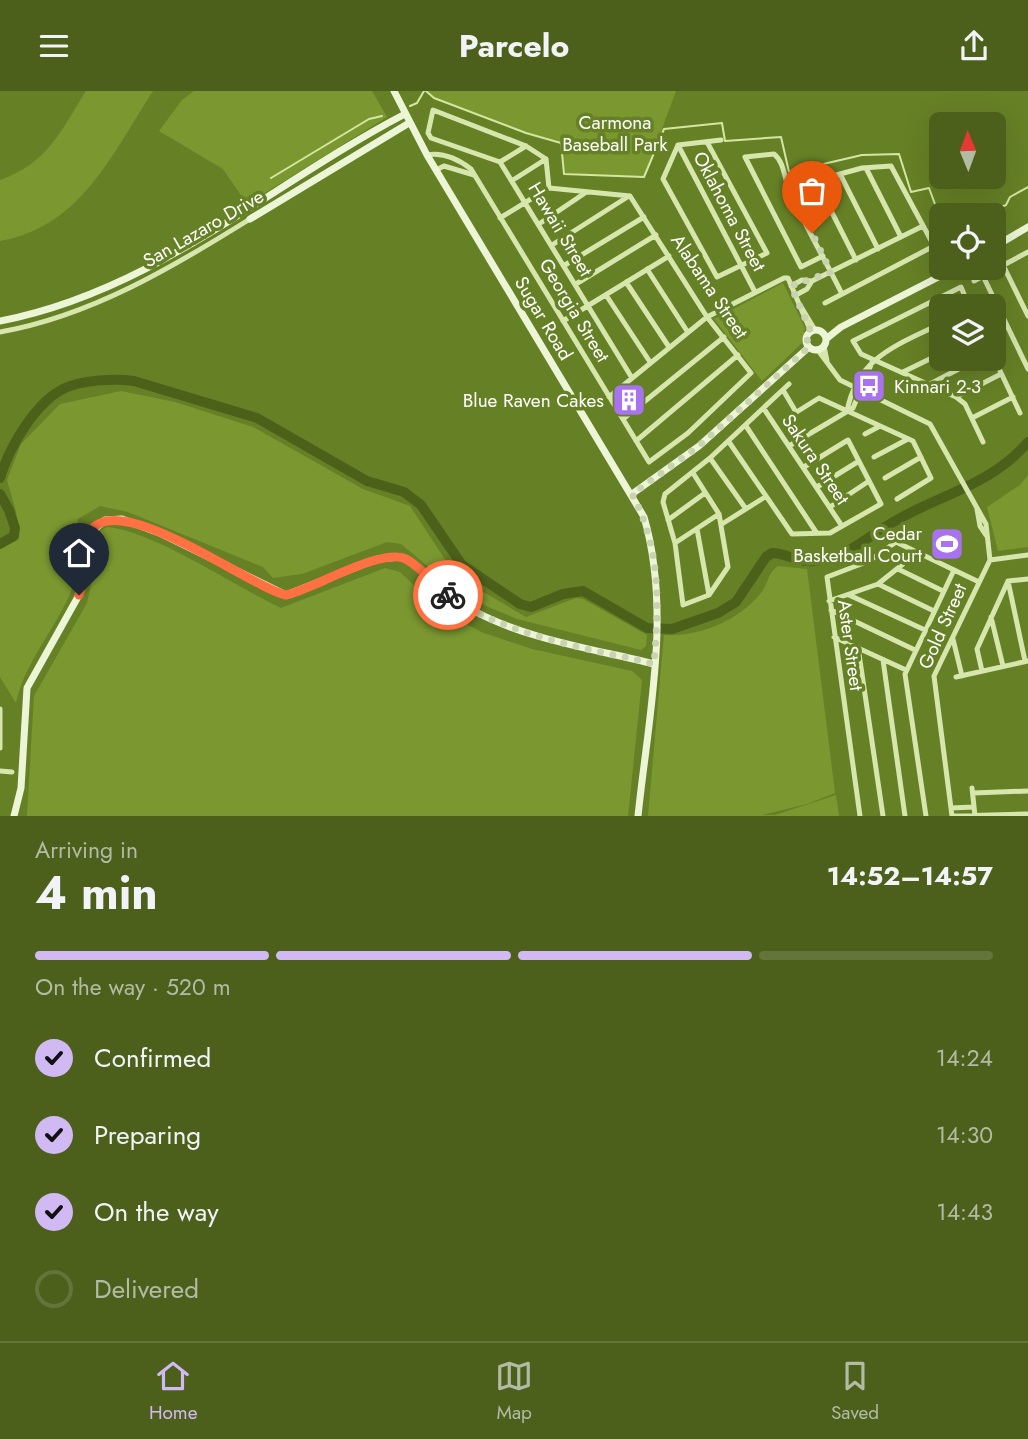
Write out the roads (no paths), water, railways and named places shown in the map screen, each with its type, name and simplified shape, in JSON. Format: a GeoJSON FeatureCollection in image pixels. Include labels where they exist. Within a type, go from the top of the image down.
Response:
{"type":"FeatureCollection","features":[{"type":"Feature","properties":{"kind":"main road","name":"Sugar Road"},"geometry":{"type":"LineString","coordinates":[[394,91],[427,155],[644,517],[655,558],[657,619],[638,816]]}},
{"type":"Feature","properties":{"kind":"main road","name":"San Lazaro Drive"},"geometry":{"type":"LineString","coordinates":[[0,321],[58,304],[130,277],[221,227],[405,114]]}},
{"type":"Feature","properties":{"kind":"main road","name":"San Lazaro Drive"},"geometry":{"type":"LineString","coordinates":[[250,219],[409,123]]}},
{"type":"Feature","properties":{"kind":"main road"},"geometry":{"type":"LineString","coordinates":[[1006,240],[1028,227]]}},
{"type":"Feature","properties":{"kind":"main road"},"geometry":{"type":"LineString","coordinates":[[632,494],[699,446],[841,327],[933,280]]}},
{"type":"Feature","properties":{"kind":"main road"},"geometry":{"type":"LineString","coordinates":[[813,331],[820,343],[807,339],[813,331]]}},
{"type":"Feature","properties":{"kind":"main road"},"geometry":{"type":"LineString","coordinates":[[14,816],[20,788],[27,688],[79,595],[86,574],[88,535],[105,520],[122,519],[162,534],[286,595],[377,559],[401,557],[453,599],[492,620],[544,638],[654,664]]}},
{"type":"Feature","properties":{"kind":"street"},"geometry":{"type":"LineString","coordinates":[[526,146],[500,162],[429,135],[433,110],[526,146],[546,159]]}},
{"type":"Feature","properties":{"kind":"street"},"geometry":{"type":"LineString","coordinates":[[707,142],[767,253],[717,277],[663,179],[677,145],[721,140]]}},
{"type":"Feature","properties":{"kind":"street","name":"Oklahoma Street"},"geometry":{"type":"LineString","coordinates":[[677,145],[755,292]]}},
{"type":"Feature","properties":{"kind":"street"},"geometry":{"type":"LineString","coordinates":[[427,155],[437,153],[459,162],[457,170]]}},
{"type":"Feature","properties":{"kind":"street"},"geometry":{"type":"LineString","coordinates":[[823,256],[801,267],[746,157],[774,154],[779,158],[789,188],[823,256],[831,272],[842,295]]}},
{"type":"Feature","properties":{"kind":"street"},"geometry":{"type":"LineString","coordinates":[[513,180],[546,159]]}},
{"type":"Feature","properties":{"kind":"street"},"geometry":{"type":"LineString","coordinates":[[546,159],[549,188]]}},
{"type":"Feature","properties":{"kind":"street","name":"Georgia Street"},"geometry":{"type":"LineString","coordinates":[[459,162],[471,169],[649,462]]}},
{"type":"Feature","properties":{"kind":"street","name":"Hawaii Street"},"geometry":{"type":"LineString","coordinates":[[500,162],[632,378]]}},
{"type":"Feature","properties":{"kind":"street"},"geometry":{"type":"LineString","coordinates":[[436,170],[444,166],[474,175]]}},
{"type":"Feature","properties":{"kind":"street"},"geometry":{"type":"LineString","coordinates":[[789,188],[866,168],[891,166],[934,246],[825,303]]}},
{"type":"Feature","properties":{"kind":"street"},"geometry":{"type":"LineString","coordinates":[[866,168],[901,237]]}},
{"type":"Feature","properties":{"kind":"street"},"geometry":{"type":"LineString","coordinates":[[841,174],[878,249]]}},
{"type":"Feature","properties":{"kind":"street"},"geometry":{"type":"LineString","coordinates":[[816,181],[856,260]]}},
{"type":"Feature","properties":{"kind":"street"},"geometry":{"type":"LineString","coordinates":[[500,218],[549,188],[630,195]]}},
{"type":"Feature","properties":{"kind":"street"},"geometry":{"type":"LineString","coordinates":[[540,224],[585,193]]}},
{"type":"Feature","properties":{"kind":"street"},"geometry":{"type":"LineString","coordinates":[[552,245],[630,195]]}},
{"type":"Feature","properties":{"kind":"street","name":"Alabama Street"},"geometry":{"type":"LineString","coordinates":[[630,195],[707,317],[750,370],[750,376],[688,433],[649,462]]}},
{"type":"Feature","properties":{"kind":"street"},"geometry":{"type":"LineString","coordinates":[[565,265],[644,217]]}},
{"type":"Feature","properties":{"kind":"street","name":"San Lazaro Drive"},"geometry":{"type":"LineString","coordinates":[[0,332],[21,328],[124,291],[184,260],[250,219]]}},
{"type":"Feature","properties":{"kind":"street"},"geometry":{"type":"LineString","coordinates":[[791,286],[802,280],[812,281],[923,226]]}},
{"type":"Feature","properties":{"kind":"street"},"geometry":{"type":"LineString","coordinates":[[576,285],[656,235]]}},
{"type":"Feature","properties":{"kind":"street"},"geometry":{"type":"LineString","coordinates":[[1006,263],[1026,253],[1028,261]]}},
{"type":"Feature","properties":{"kind":"street"},"geometry":{"type":"LineString","coordinates":[[563,321],[669,256]]}},
{"type":"Feature","properties":{"kind":"street"},"geometry":{"type":"LineString","coordinates":[[647,269],[687,331]]}},
{"type":"Feature","properties":{"kind":"street"},"geometry":{"type":"LineString","coordinates":[[1006,271],[1028,316]]}},
{"type":"Feature","properties":{"kind":"street"},"geometry":{"type":"LineString","coordinates":[[610,397],[707,317],[786,277],[813,331]]}},
{"type":"Feature","properties":{"kind":"street"},"geometry":{"type":"LineString","coordinates":[[985,280],[1028,369]]}},
{"type":"Feature","properties":{"kind":"street"},"geometry":{"type":"LineString","coordinates":[[796,295],[807,289],[812,281]]}},
{"type":"Feature","properties":{"kind":"street"},"geometry":{"type":"LineString","coordinates":[[626,282],[669,347]]}},
{"type":"Feature","properties":{"kind":"street"},"geometry":{"type":"LineString","coordinates":[[947,294],[961,287],[964,294]]}},
{"type":"Feature","properties":{"kind":"street"},"geometry":{"type":"LineString","coordinates":[[606,295],[650,362]]}},
{"type":"Feature","properties":{"kind":"street"},"geometry":{"type":"LineString","coordinates":[[929,303],[853,341],[861,354],[956,397],[965,404],[983,442]]}},
{"type":"Feature","properties":{"kind":"street"},"geometry":{"type":"LineString","coordinates":[[789,446],[847,411],[873,360],[929,330]]}},
{"type":"Feature","properties":{"kind":"street"},"geometry":{"type":"LineString","coordinates":[[624,419],[723,337]]}},
{"type":"Feature","properties":{"kind":"street"},"geometry":{"type":"LineString","coordinates":[[820,343],[828,364],[837,377],[927,421],[976,503],[990,560],[1028,555]]}},
{"type":"Feature","properties":{"kind":"street"},"geometry":{"type":"LineString","coordinates":[[636,441],[738,355]]}},
{"type":"Feature","properties":{"kind":"street"},"geometry":{"type":"LineString","coordinates":[[903,372],[929,359]]}},
{"type":"Feature","properties":{"kind":"street"},"geometry":{"type":"LineString","coordinates":[[928,385],[955,371]]}},
{"type":"Feature","properties":{"kind":"street"},"geometry":{"type":"LineString","coordinates":[[1000,371],[1020,413]]}},
{"type":"Feature","properties":{"kind":"street"},"geometry":{"type":"LineString","coordinates":[[956,397],[1001,374]]}},
{"type":"Feature","properties":{"kind":"street"},"geometry":{"type":"LineString","coordinates":[[693,473],[719,514],[728,567],[709,595],[683,605],[675,543],[663,502],[665,494],[729,442],[789,384]]}},
{"type":"Feature","properties":{"kind":"street"},"geometry":{"type":"LineString","coordinates":[[783,390],[796,412]]}},
{"type":"Feature","properties":{"kind":"street"},"geometry":{"type":"LineString","coordinates":[[972,418],[1013,397]]}},
{"type":"Feature","properties":{"kind":"street"},"geometry":{"type":"LineString","coordinates":[[787,418],[818,398],[913,441],[931,478],[897,499]]}},
{"type":"Feature","properties":{"kind":"street","name":"Sakura Street"},"geometry":{"type":"LineString","coordinates":[[764,409],[842,526]]}},
{"type":"Feature","properties":{"kind":"street"},"geometry":{"type":"LineString","coordinates":[[746,426],[816,532]]}},
{"type":"Feature","properties":{"kind":"street"},"geometry":{"type":"LineString","coordinates":[[865,434],[880,426]]}},
{"type":"Feature","properties":{"kind":"street"},"geometry":{"type":"LineString","coordinates":[[874,457],[908,439]]}},
{"type":"Feature","properties":{"kind":"street"},"geometry":{"type":"LineString","coordinates":[[729,442],[792,534],[830,533],[881,504],[848,440],[804,467]]}},
{"type":"Feature","properties":{"kind":"street"},"geometry":{"type":"LineString","coordinates":[[885,478],[921,457]]}},
{"type":"Feature","properties":{"kind":"street"},"geometry":{"type":"LineString","coordinates":[[710,458],[746,509]]}},
{"type":"Feature","properties":{"kind":"street"},"geometry":{"type":"LineString","coordinates":[[817,487],[859,461]]}},
{"type":"Feature","properties":{"kind":"street"},"geometry":{"type":"LineString","coordinates":[[830,507],[869,481]]}},
{"type":"Feature","properties":{"kind":"street"},"geometry":{"type":"LineString","coordinates":[[668,520],[705,493]]}},
{"type":"Feature","properties":{"kind":"street"},"geometry":{"type":"LineString","coordinates":[[722,524],[765,497]]}},
{"type":"Feature","properties":{"kind":"street"},"geometry":{"type":"LineString","coordinates":[[675,543],[719,514]]}},
{"type":"Feature","properties":{"kind":"street"},"geometry":{"type":"LineString","coordinates":[[697,529],[709,595]]}},
{"type":"Feature","properties":{"kind":"street","name":"Aster Street"},"geometry":{"type":"LineString","coordinates":[[860,816],[826,581],[831,575],[869,561],[896,542],[979,582]]}},
{"type":"Feature","properties":{"kind":"street"},"geometry":{"type":"LineString","coordinates":[[829,601],[878,584],[918,552]]}},
{"type":"Feature","properties":{"kind":"street","name":"Gold Street"},"geometry":{"type":"LineString","coordinates":[[953,816],[934,683],[990,560]]}},
{"type":"Feature","properties":{"kind":"street"},"geometry":{"type":"LineString","coordinates":[[898,569],[943,591]]}},
{"type":"Feature","properties":{"kind":"street"},"geometry":{"type":"LineString","coordinates":[[926,816],[906,670],[954,570]]}},
{"type":"Feature","properties":{"kind":"street"},"geometry":{"type":"LineString","coordinates":[[1008,581],[1028,579]]}},
{"type":"Feature","properties":{"kind":"street"},"geometry":{"type":"LineString","coordinates":[[982,671],[977,649],[1008,581]]}},
{"type":"Feature","properties":{"kind":"street"},"geometry":{"type":"LineString","coordinates":[[953,639],[959,677],[1026,661],[1008,581]]}},
{"type":"Feature","properties":{"kind":"street"},"geometry":{"type":"LineString","coordinates":[[878,584],[934,611]]}},
{"type":"Feature","properties":{"kind":"street"},"geometry":{"type":"LineString","coordinates":[[849,595],[925,630]]}},
{"type":"Feature","properties":{"kind":"street"},"geometry":{"type":"LineString","coordinates":[[831,610],[915,650]]}},
{"type":"Feature","properties":{"kind":"street"},"geometry":{"type":"LineString","coordinates":[[991,617],[1003,667]]}},
{"type":"Feature","properties":{"kind":"street"},"geometry":{"type":"LineString","coordinates":[[834,636],[906,670]]}},
{"type":"Feature","properties":{"kind":"street"},"geometry":{"type":"LineString","coordinates":[[858,647],[883,816]]}},
{"type":"Feature","properties":{"kind":"street"},"geometry":{"type":"LineString","coordinates":[[883,660],[905,816]]}},
{"type":"Feature","properties":{"kind":"street"},"geometry":{"type":"LineString","coordinates":[[0,709],[0,748]]}},
{"type":"Feature","properties":{"kind":"street"},"geometry":{"type":"LineString","coordinates":[[0,771],[12,772]]}},
{"type":"Feature","properties":{"kind":"street"},"geometry":{"type":"LineString","coordinates":[[975,816],[973,790],[1028,791]]}},
{"type":"Feature","properties":{"kind":"street"},"geometry":{"type":"LineString","coordinates":[[951,809],[974,807]]}},
{"type":"Feature","properties":{"kind":"street"},"geometry":{"type":"LineString","coordinates":[[953,816],[1028,814]]}},
{"type":"Feature","properties":{"kind":"waterway"},"geometry":{"type":"LineString","coordinates":[[410,106],[417,103],[424,91]]}},
{"type":"Feature","properties":{"kind":"waterway"},"geometry":{"type":"LineString","coordinates":[[426,91],[434,98],[526,133],[561,143],[564,174],[644,177],[664,129],[722,123],[725,141],[781,137],[789,172],[862,155],[899,154],[911,192],[929,188],[935,203]]}},
{"type":"Feature","properties":{"kind":"waterway"},"geometry":{"type":"LineString","coordinates":[[271,178],[369,119],[382,116]]}},
{"type":"Feature","properties":{"kind":"waterway"},"geometry":{"type":"LineString","coordinates":[[1006,205],[1010,197],[1028,187]]}},
{"type":"Feature","properties":{"kind":"waterway"},"geometry":{"type":"LineString","coordinates":[[0,478],[25,427],[43,404],[54,395],[72,385],[90,381],[134,381],[257,418],[367,481],[404,492],[421,505],[462,565],[520,604],[531,607],[563,594],[583,591],[647,628],[672,629],[718,613],[736,602],[766,557],[772,553],[809,561],[837,556],[908,514],[980,480],[1013,457],[1028,442]]}},
{"type":"Feature","properties":{"kind":"waterway"},"geometry":{"type":"LineString","coordinates":[[0,494],[15,528],[14,536],[0,544]]}},
{"type":"Feature","properties":{"kind":"place","name":"Kinnari 2-3"},"geometry":{"type":"Point","coordinates":[869,386]}},
{"type":"Feature","properties":{"kind":"place","name":"Blue Raven Cakes"},"geometry":{"type":"Point","coordinates":[629,400]}},
{"type":"Feature","properties":{"kind":"place","name":"Cedar Basketball Court"},"geometry":{"type":"Point","coordinates":[947,544]}},
{"type":"Feature","properties":{"kind":"park label","name":"Carmona Baseball Park"},"geometry":{"type":"Point","coordinates":[615,133]}}]}
